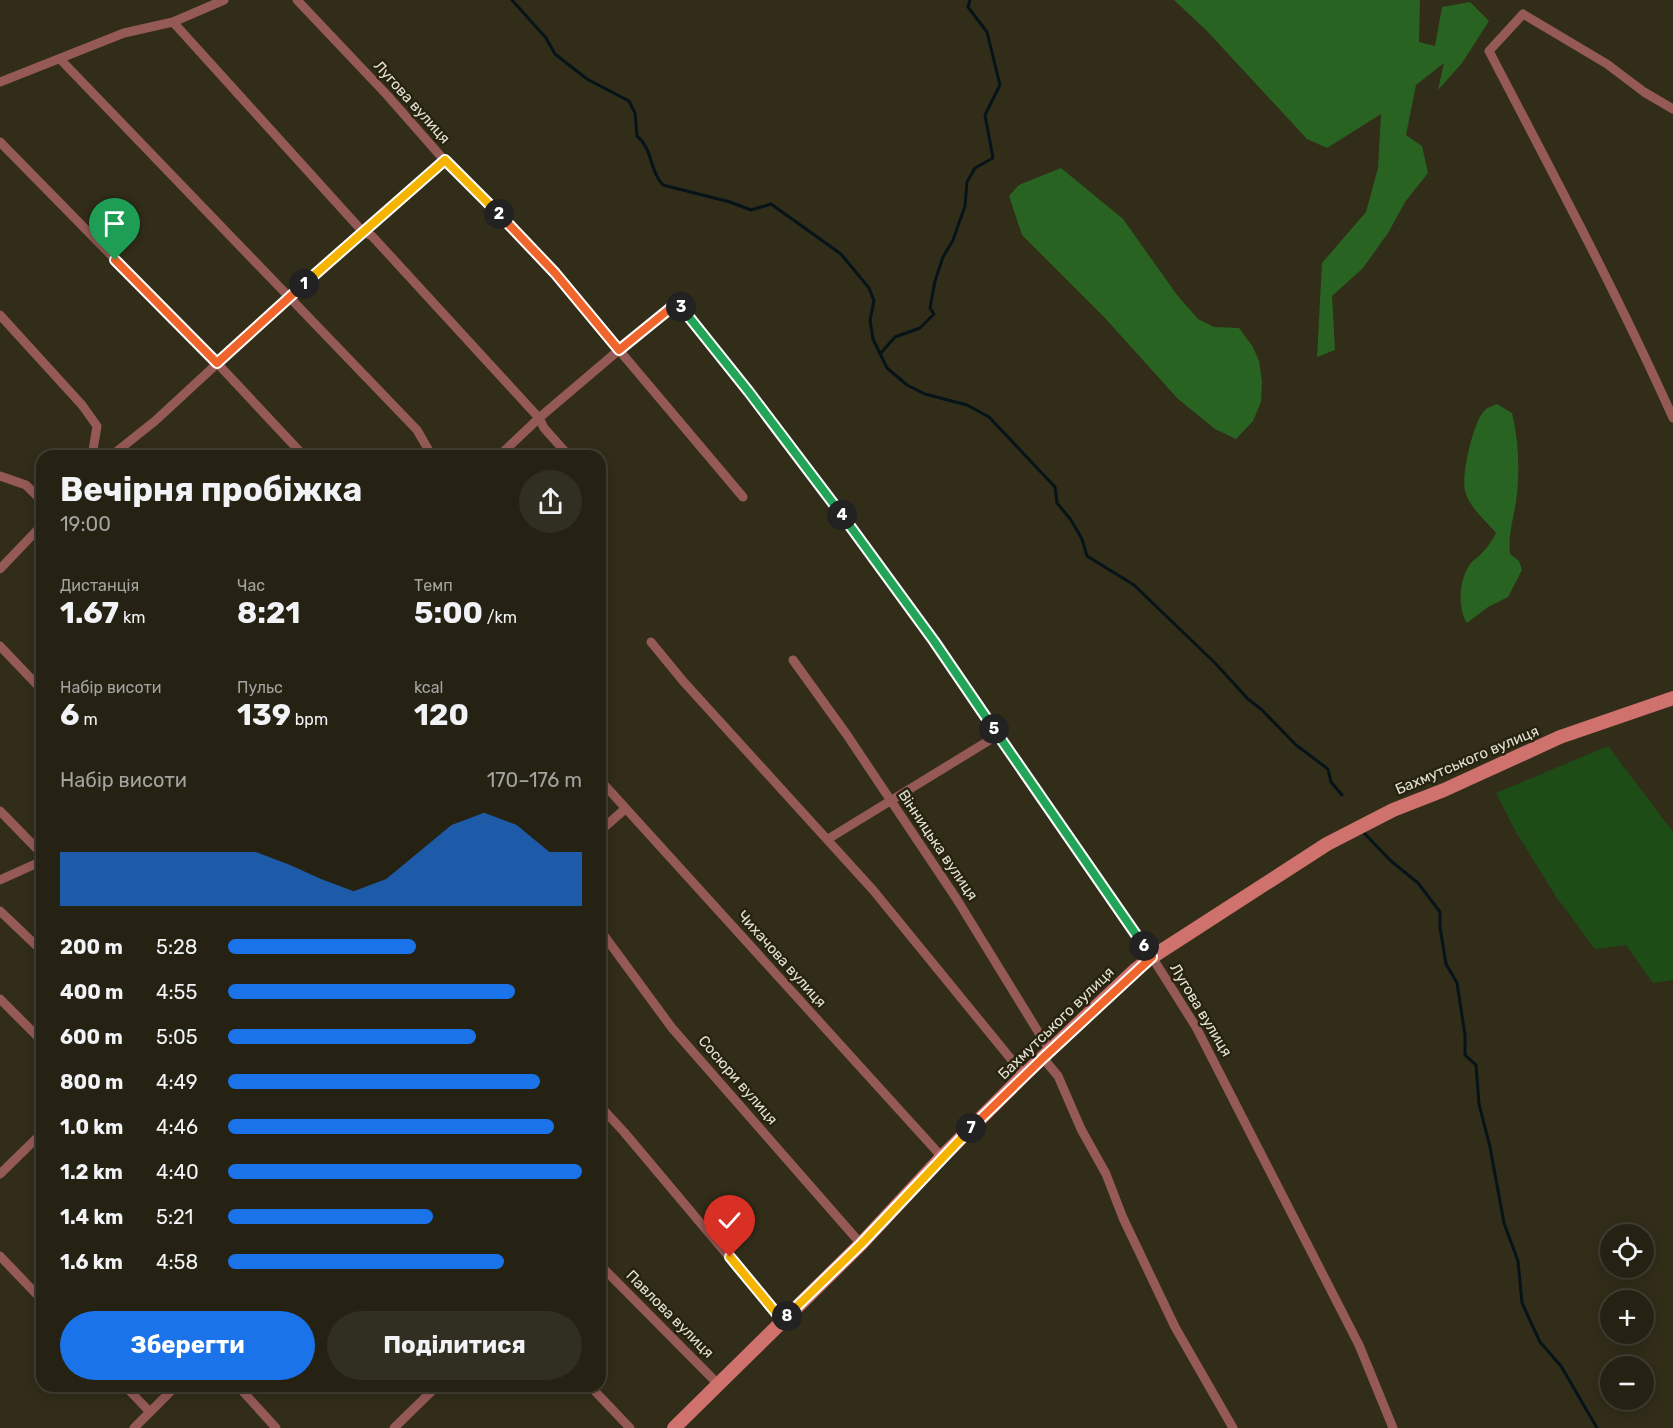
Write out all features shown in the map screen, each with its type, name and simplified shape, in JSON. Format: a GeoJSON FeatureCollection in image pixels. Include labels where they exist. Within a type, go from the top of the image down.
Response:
{"type":"FeatureCollection","features":[{"type":"Feature","properties":{"kind":"main road","name":"Бахмутського вулиця"},"geometry":{"type":"LineString","coordinates":[[674,1428],[861,1244],[942,1157],[1024,1075],[1152,957],[1327,844],[1393,810],[1444,790],[1560,738],[1673,698]]}},
{"type":"Feature","properties":{"kind":"street"},"geometry":{"type":"LineString","coordinates":[[0,82],[124,33],[173,22],[224,0]]}},
{"type":"Feature","properties":{"kind":"street","name":"Лугова вулиця"},"geometry":{"type":"LineString","coordinates":[[297,0],[445,160],[555,273],[619,350],[678,302],[749,392],[877,561],[1152,957],[1196,1027],[1359,1346],[1393,1428]]}},
{"type":"Feature","properties":{"kind":"street"},"geometry":{"type":"LineString","coordinates":[[1673,109],[1644,92],[1607,64],[1522,14],[1489,51],[1563,192],[1673,418]]}},
{"type":"Feature","properties":{"kind":"street"},"geometry":{"type":"LineString","coordinates":[[173,22],[363,232],[372,236],[539,418],[544,428],[564,450]]}},
{"type":"Feature","properties":{"kind":"street"},"geometry":{"type":"LineString","coordinates":[[60,59],[417,430],[429,450]]}},
{"type":"Feature","properties":{"kind":"street"},"geometry":{"type":"LineString","coordinates":[[0,142],[217,363],[298,450]]}},
{"type":"Feature","properties":{"kind":"street"},"geometry":{"type":"LineString","coordinates":[[119,450],[155,421],[289,297],[445,160]]}},
{"type":"Feature","properties":{"kind":"street"},"geometry":{"type":"LineString","coordinates":[[0,315],[82,405],[97,426],[93,450]]}},
{"type":"Feature","properties":{"kind":"street"},"geometry":{"type":"LineString","coordinates":[[505,450],[619,350],[743,497]]}},
{"type":"Feature","properties":{"kind":"street"},"geometry":{"type":"LineString","coordinates":[[0,476],[26,485],[36,495]]}},
{"type":"Feature","properties":{"kind":"street"},"geometry":{"type":"LineString","coordinates":[[0,570],[36,531]]}},
{"type":"Feature","properties":{"kind":"street"},"geometry":{"type":"LineString","coordinates":[[651,642],[683,681],[873,890],[1024,1075]]}},
{"type":"Feature","properties":{"kind":"street"},"geometry":{"type":"LineString","coordinates":[[0,646],[36,684]]}},
{"type":"Feature","properties":{"kind":"street","name":"Вінницька вулиця"},"geometry":{"type":"LineString","coordinates":[[793,660],[848,735],[956,898],[1046,1054],[1081,1130],[1106,1174],[1123,1218],[1174,1327],[1233,1428]]}},
{"type":"Feature","properties":{"kind":"street"},"geometry":{"type":"LineString","coordinates":[[828,839],[998,735]]}},
{"type":"Feature","properties":{"kind":"street","name":"Чихачова вулиця"},"geometry":{"type":"LineString","coordinates":[[606,787],[942,1157]]}},
{"type":"Feature","properties":{"kind":"street"},"geometry":{"type":"LineString","coordinates":[[606,826],[625,809]]}},
{"type":"Feature","properties":{"kind":"street"},"geometry":{"type":"LineString","coordinates":[[0,811],[36,848]]}},
{"type":"Feature","properties":{"kind":"street"},"geometry":{"type":"LineString","coordinates":[[0,880],[36,864]]}},
{"type":"Feature","properties":{"kind":"street"},"geometry":{"type":"LineString","coordinates":[[0,911],[36,945]]}},
{"type":"Feature","properties":{"kind":"street","name":"Сосюри вулиця"},"geometry":{"type":"LineString","coordinates":[[606,938],[672,1028],[861,1244]]}},
{"type":"Feature","properties":{"kind":"street"},"geometry":{"type":"LineString","coordinates":[[0,999],[36,1035]]}},
{"type":"Feature","properties":{"kind":"street"},"geometry":{"type":"LineString","coordinates":[[606,1112],[782,1320]]}},
{"type":"Feature","properties":{"kind":"street"},"geometry":{"type":"LineString","coordinates":[[0,1174],[36,1139]]}},
{"type":"Feature","properties":{"kind":"street"},"geometry":{"type":"LineString","coordinates":[[0,1256],[36,1294]]}},
{"type":"Feature","properties":{"kind":"street","name":"Павлова вулиця"},"geometry":{"type":"LineString","coordinates":[[606,1271],[718,1383]]}},
{"type":"Feature","properties":{"kind":"street"},"geometry":{"type":"LineString","coordinates":[[131,1392],[149,1411]]}},
{"type":"Feature","properties":{"kind":"street"},"geometry":{"type":"LineString","coordinates":[[134,1428],[170,1392]]}},
{"type":"Feature","properties":{"kind":"street"},"geometry":{"type":"LineString","coordinates":[[243,1392],[276,1428]]}},
{"type":"Feature","properties":{"kind":"street"},"geometry":{"type":"LineString","coordinates":[[394,1428],[432,1392]]}},
{"type":"Feature","properties":{"kind":"street"},"geometry":{"type":"LineString","coordinates":[[596,1392],[630,1428]]}},
{"type":"Feature","properties":{"kind":"green space"},"geometry":{"type":"Polygon","coordinates":[[[1174,0],[1420,0],[1419,42],[1435,46],[1442,7],[1470,2],[1489,21],[1462,63],[1438,90],[1444,63],[1416,85],[1406,135],[1422,146],[1428,173],[1405,202],[1388,233],[1363,268],[1332,296],[1335,350],[1317,357],[1322,263],[1366,212],[1378,168],[1381,114],[1327,148],[1307,139],[1207,31],[1174,0]]]}},
{"type":"Feature","properties":{"kind":"green space"},"geometry":{"type":"Polygon","coordinates":[[[1061,168],[1123,219],[1177,295],[1198,319],[1214,327],[1239,328],[1253,347],[1259,361],[1262,381],[1261,402],[1253,421],[1236,439],[1215,429],[1178,399],[1105,318],[1022,235],[1009,196],[1019,185],[1061,168]]]}},
{"type":"Feature","properties":{"kind":"green space"},"geometry":{"type":"Polygon","coordinates":[[[1497,404],[1512,413],[1516,435],[1518,480],[1510,534],[1510,554],[1519,561],[1522,570],[1508,597],[1488,607],[1467,623],[1461,601],[1464,576],[1471,563],[1486,548],[1496,533],[1467,497],[1464,484],[1465,474],[1476,425],[1485,410],[1497,404]]]}},
{"type":"Feature","properties":{"kind":"green space"},"geometry":{"type":"Polygon","coordinates":[[[1608,746],[1673,832],[1673,980],[1653,983],[1626,945],[1595,949],[1557,898],[1516,832],[1496,793],[1608,746]]]}},
{"type":"Feature","properties":{"kind":"waterway"},"geometry":{"type":"LineString","coordinates":[[512,0],[546,38],[555,54],[587,79],[629,101],[635,113],[637,136],[646,147],[655,173],[663,185],[730,202],[751,210],[771,204],[841,254],[869,288],[874,301],[870,320],[873,339],[887,368],[907,385],[925,394],[967,405],[989,417],[1055,487],[1057,503],[1071,520],[1082,539],[1087,556],[1134,585],[1296,745],[1328,769],[1331,782],[1342,795]]}},
{"type":"Feature","properties":{"kind":"waterway"},"geometry":{"type":"LineString","coordinates":[[880,354],[895,337],[920,328],[934,314],[930,308],[935,281],[965,206],[967,182],[975,168],[993,158],[985,115],[1000,85],[987,32],[968,7],[970,0]]}},
{"type":"Feature","properties":{"kind":"waterway"},"geometry":{"type":"LineString","coordinates":[[1364,833],[1391,861],[1418,883],[1440,912],[1446,964],[1457,983],[1465,1035],[1465,1055],[1476,1065],[1479,1104],[1490,1147],[1504,1223],[1518,1261],[1522,1303],[1540,1342],[1561,1366],[1597,1428]]}},
{"type":"Feature","properties":{"kind":"route"},"geometry":{"type":"LineString","coordinates":[[115,260],[217,363],[445,160],[555,273],[619,350],[678,302],[877,561],[1152,957],[1135,970],[1024,1075],[942,1157],[861,1244],[782,1320],[730,1257]]}}]}
